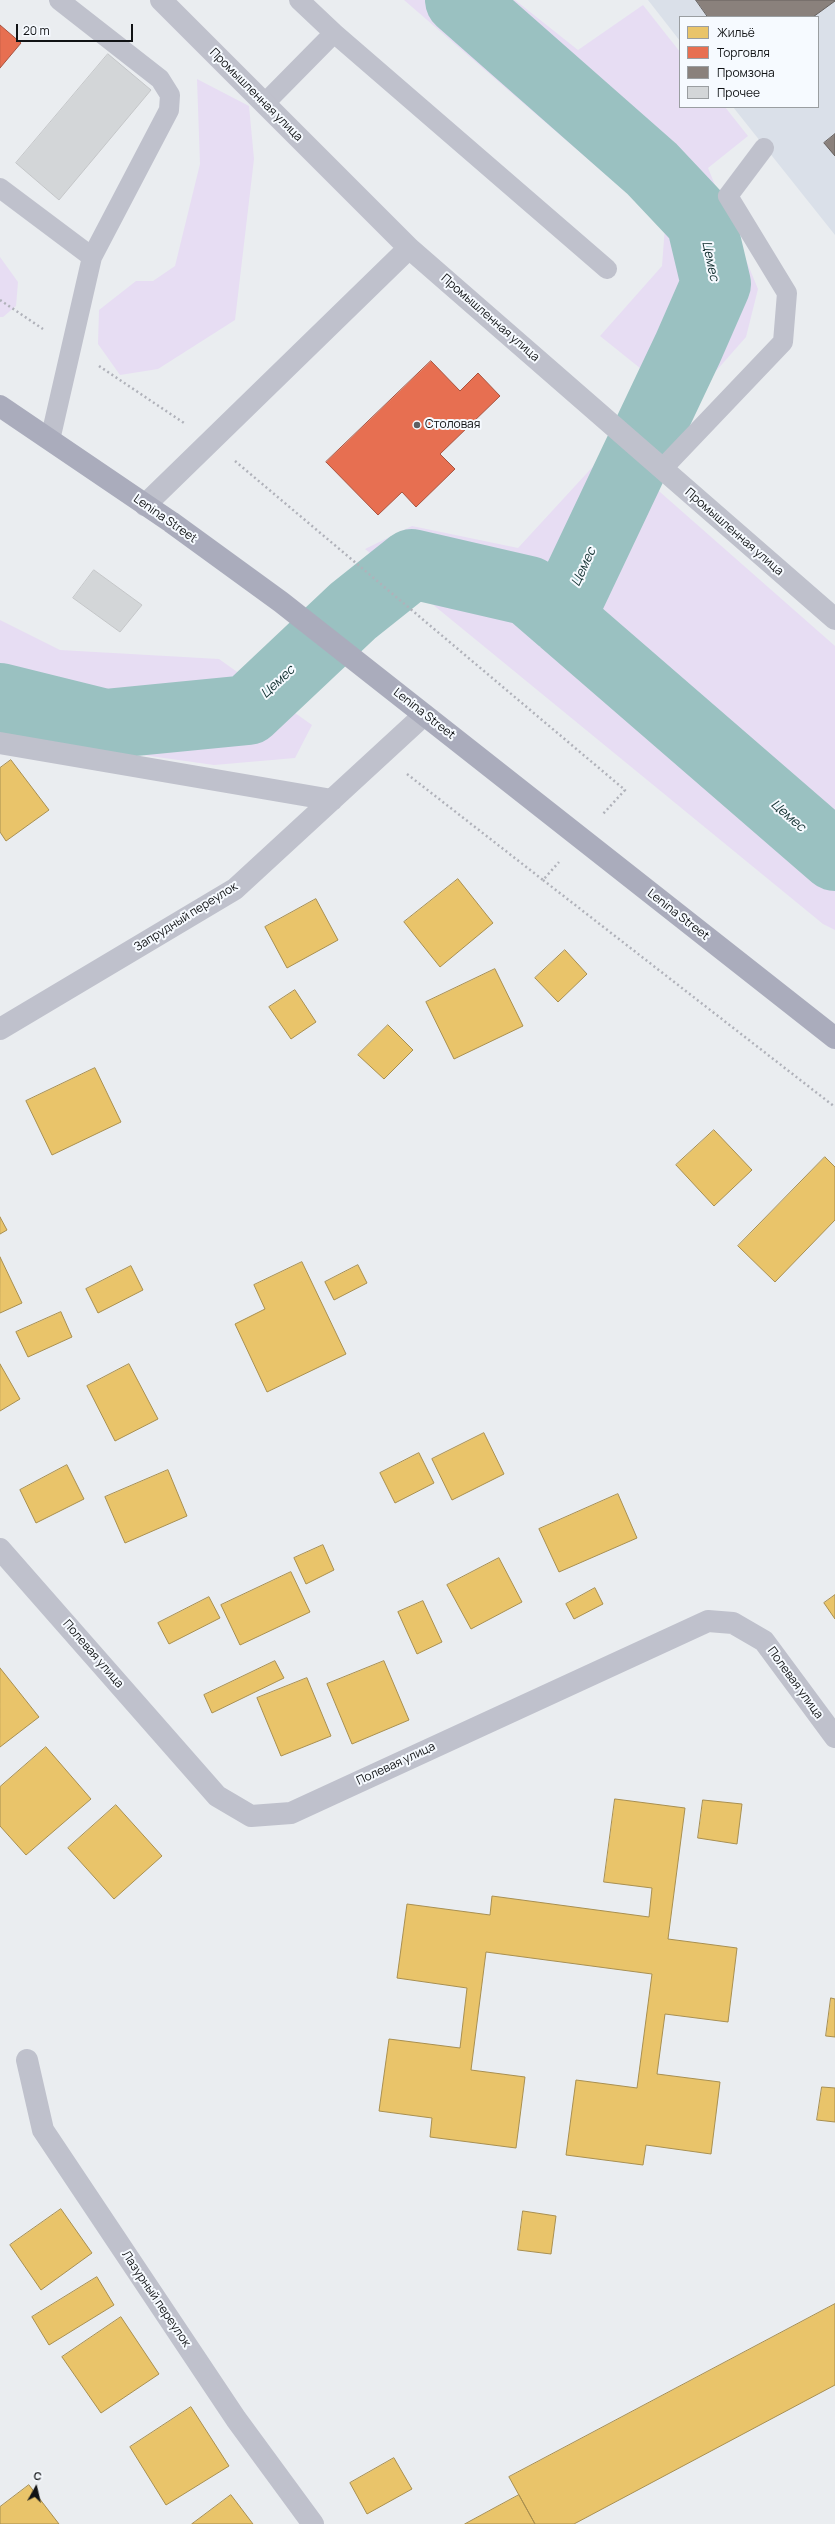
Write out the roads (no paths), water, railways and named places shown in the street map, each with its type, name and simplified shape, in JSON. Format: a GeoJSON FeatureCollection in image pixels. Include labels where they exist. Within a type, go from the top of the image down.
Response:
{"type":"FeatureCollection","features":[{"type":"Feature","properties":{"kind":"highway","name":"Lenina Street"},"geometry":{"type":"LineString","coordinates":[[0,406],[145,505],[281,602],[835,1038]]}},
{"type":"Feature","properties":{"kind":"street","name":"Промышленная улица"},"geometry":{"type":"LineString","coordinates":[[161,0],[409,248],[835,619]]}},
{"type":"Feature","properties":{"kind":"street"},"geometry":{"type":"LineString","coordinates":[[145,505],[409,248]]}},
{"type":"Feature","properties":{"kind":"street","name":"Запрудный переулок"},"geometry":{"type":"LineString","coordinates":[[0,1029],[235,890],[424,714]]}},
{"type":"Feature","properties":{"kind":"street"},"geometry":{"type":"LineString","coordinates":[[0,743],[332,800]]}},
{"type":"Feature","properties":{"kind":"street","name":"Полевая улица"},"geometry":{"type":"LineString","coordinates":[[0,1550],[217,1796],[251,1816],[291,1813],[708,1621],[733,1623],[764,1641],[835,1738]]}},
{"type":"Feature","properties":{"kind":"street","name":"Лазурный переулок"},"geometry":{"type":"LineString","coordinates":[[27,2060],[43,2130],[236,2419],[313,2524]]}},
{"type":"Feature","properties":{"kind":"lane"},"geometry":{"type":"LineString","coordinates":[[50,440],[92,257],[169,110],[170,95],[160,79],[59,0]]}},
{"type":"Feature","properties":{"kind":"lane"},"geometry":{"type":"LineString","coordinates":[[299,0],[334,33],[606,269]]}},
{"type":"Feature","properties":{"kind":"lane"},"geometry":{"type":"LineString","coordinates":[[265,103],[334,33]]}},
{"type":"Feature","properties":{"kind":"lane"},"geometry":{"type":"LineString","coordinates":[[662,469],[783,342],[787,293],[728,196],[764,148]]}},
{"type":"Feature","properties":{"kind":"lane"},"geometry":{"type":"LineString","coordinates":[[0,188],[92,257]]}},
{"type":"Feature","properties":{"kind":"waterway","name":"Цемес"},"geometry":{"type":"LineString","coordinates":[[460,0],[652,169],[701,221],[716,284],[688,348],[560,618]]}},
{"type":"Feature","properties":{"kind":"waterway","name":"Цемес"},"geometry":{"type":"LineString","coordinates":[[0,698],[105,724],[248,710],[353,611],[412,564],[529,591],[835,856]]}},
{"type":"Feature","properties":{"kind":"place","name":"Столовая"},"geometry":{"type":"Point","coordinates":[417,425]}}]}
